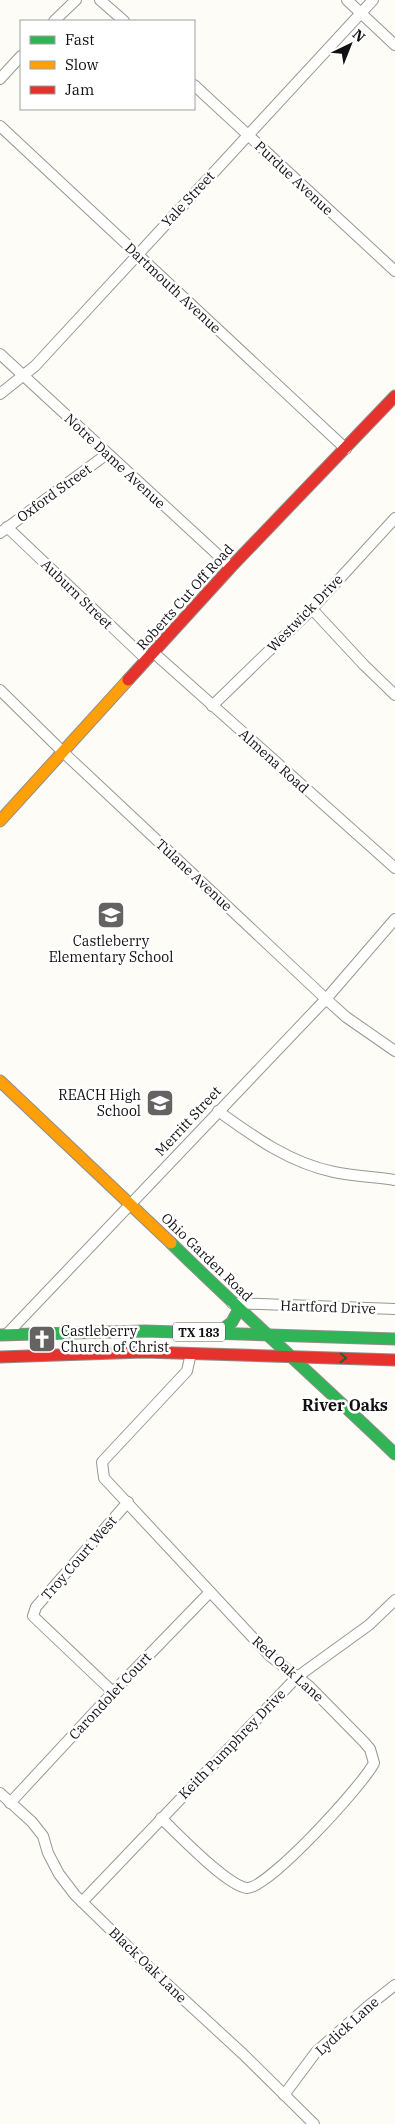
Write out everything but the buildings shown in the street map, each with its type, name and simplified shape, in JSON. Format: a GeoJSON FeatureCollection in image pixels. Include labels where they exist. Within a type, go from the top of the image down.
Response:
{"type":"FeatureCollection","features":[{"type":"Feature","properties":{"kind":"street"},"geometry":{"type":"LineString","coordinates":[[55,20],[76,0]]}},
{"type":"Feature","properties":{"kind":"street"},"geometry":{"type":"LineString","coordinates":[[100,0],[123,20]]}},
{"type":"Feature","properties":{"kind":"street"},"geometry":{"type":"LineString","coordinates":[[347,0],[395,45]]}},
{"type":"Feature","properties":{"kind":"street","name":"Yale Street"},"geometry":{"type":"LineString","coordinates":[[0,394],[24,376],[373,0]]}},
{"type":"Feature","properties":{"kind":"street"},"geometry":{"type":"LineString","coordinates":[[0,79],[20,57]]}},
{"type":"Feature","properties":{"kind":"street","name":"Purdue Avenue"},"geometry":{"type":"LineString","coordinates":[[195,86],[395,271]]}},
{"type":"Feature","properties":{"kind":"street","name":"Dartmouth Avenue"},"geometry":{"type":"LineString","coordinates":[[0,126],[346,449]]}},
{"type":"Feature","properties":{"kind":"street","name":"Notre Dame Avenue"},"geometry":{"type":"LineString","coordinates":[[0,354],[231,567]]}},
{"type":"Feature","properties":{"kind":"street","name":"Roberts Cut Off Road"},"geometry":{"type":"LineString","coordinates":[[0,821],[231,567],[395,396]]}},
{"type":"Feature","properties":{"kind":"street","name":"Oxford Street"},"geometry":{"type":"LineString","coordinates":[[4,530],[108,454]]}},
{"type":"Feature","properties":{"kind":"street","name":"Westwick Drive"},"geometry":{"type":"LineString","coordinates":[[212,706],[312,609],[395,518]]}},
{"type":"Feature","properties":{"kind":"street","name":"Auburn Street"},"geometry":{"type":"LineString","coordinates":[[4,530],[150,657]]}},
{"type":"Feature","properties":{"kind":"street"},"geometry":{"type":"LineString","coordinates":[[312,609],[395,695]]}},
{"type":"Feature","properties":{"kind":"street","name":"Almena Road"},"geometry":{"type":"LineString","coordinates":[[150,657],[212,706],[395,868]]}},
{"type":"Feature","properties":{"kind":"street","name":"Tulane Avenue"},"geometry":{"type":"LineString","coordinates":[[0,690],[63,752],[326,999],[346,1017],[395,1051]]}},
{"type":"Feature","properties":{"kind":"street","name":"Merritt Street"},"geometry":{"type":"LineString","coordinates":[[2,1336],[131,1205],[326,999],[395,919]]}},
{"type":"Feature","properties":{"kind":"street","name":"Ohio Garden Road"},"geometry":{"type":"LineString","coordinates":[[0,1081],[235,1306],[333,1394],[395,1454]]}},
{"type":"Feature","properties":{"kind":"street"},"geometry":{"type":"LineString","coordinates":[[218,1111],[259,1141],[296,1161],[333,1172],[395,1180]]}},
{"type":"Feature","properties":{"kind":"street"},"geometry":{"type":"LineString","coordinates":[[218,1333],[232,1322],[235,1306]]}},
{"type":"Feature","properties":{"kind":"street","name":"Hartford Drive"},"geometry":{"type":"LineString","coordinates":[[235,1306],[395,1309]]}},
{"type":"Feature","properties":{"kind":"street","name":"TX 183"},"geometry":{"type":"LineString","coordinates":[[2,1336],[80,1332],[218,1333],[390,1339]]}},
{"type":"Feature","properties":{"kind":"street"},"geometry":{"type":"LineString","coordinates":[[186,1353],[188,1346],[239,1346],[244,1344],[247,1334]]}},
{"type":"Feature","properties":{"kind":"street"},"geometry":{"type":"LineString","coordinates":[[320,1358],[314,1350],[316,1344],[379,1346],[390,1339]]}},
{"type":"Feature","properties":{"kind":"street","name":"TX 183"},"geometry":{"type":"LineString","coordinates":[[0,1357],[144,1352],[395,1360]]}},
{"type":"Feature","properties":{"kind":"street","name":"Red Oak Lane"},"geometry":{"type":"LineString","coordinates":[[161,1818],[225,1877],[246,1888],[256,1886],[290,1859],[320,1828],[374,1763],[370,1749],[364,1742],[309,1686],[270,1656],[104,1478],[102,1462],[187,1372],[186,1353]]}},
{"type":"Feature","properties":{"kind":"street","name":"Troy Court West"},"geometry":{"type":"LineString","coordinates":[[113,1692],[33,1616],[36,1607],[128,1502]]}},
{"type":"Feature","properties":{"kind":"street","name":"Carondolet Court"},"geometry":{"type":"LineString","coordinates":[[10,1803],[113,1692],[210,1592]]}},
{"type":"Feature","properties":{"kind":"street","name":"Keith Pumphrey Drive"},"geometry":{"type":"LineString","coordinates":[[82,1902],[297,1677],[369,1625],[395,1600]]}},
{"type":"Feature","properties":{"kind":"street","name":"Black Oak Lane"},"geometry":{"type":"LineString","coordinates":[[0,1793],[32,1822],[43,1836],[48,1853],[59,1874],[82,1902],[314,2124]]}},
{"type":"Feature","properties":{"kind":"street","name":"Lydick Lane"},"geometry":{"type":"LineString","coordinates":[[284,2095],[316,2052],[360,2012],[395,1985]]}},
{"type":"Feature","properties":{"kind":"traffic: fast"},"geometry":{"type":"LineString","coordinates":[[171,1243],[395,1454]]}},
{"type":"Feature","properties":{"kind":"traffic: fast"},"geometry":{"type":"LineString","coordinates":[[218,1333],[232,1322],[239,1309]]}},
{"type":"Feature","properties":{"kind":"traffic: fast"},"geometry":{"type":"LineString","coordinates":[[0,1335],[145,1331],[395,1339]]}},
{"type":"Feature","properties":{"kind":"traffic: slow"},"geometry":{"type":"LineString","coordinates":[[0,821],[128,680]]}},
{"type":"Feature","properties":{"kind":"traffic: slow"},"geometry":{"type":"LineString","coordinates":[[0,1081],[171,1243]]}},
{"type":"Feature","properties":{"kind":"traffic: jam"},"geometry":{"type":"LineString","coordinates":[[128,680],[231,567],[395,396]]}},
{"type":"Feature","properties":{"kind":"traffic: jam"},"geometry":{"type":"LineString","coordinates":[[0,1357],[144,1352],[395,1360]]}},
{"type":"Feature","properties":{"kind":"place","name":"Castleberry Elementary School"},"geometry":{"type":"Point","coordinates":[111,915]}},
{"type":"Feature","properties":{"kind":"place","name":"REACH High School"},"geometry":{"type":"Point","coordinates":[160,1103]}},
{"type":"Feature","properties":{"kind":"place","name":"Castleberry Church of Christ"},"geometry":{"type":"Point","coordinates":[42,1339]}},
{"type":"Feature","properties":{"kind":"district","name":"River Oaks"},"geometry":{"type":"Point","coordinates":[345,1405]}}]}
